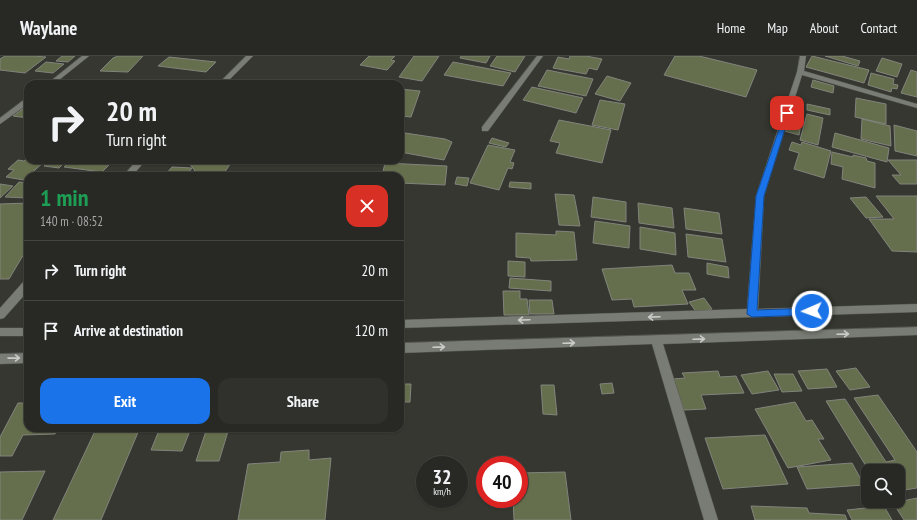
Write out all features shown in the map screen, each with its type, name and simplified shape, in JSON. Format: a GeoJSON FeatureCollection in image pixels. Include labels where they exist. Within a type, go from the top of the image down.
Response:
{"type":"FeatureCollection","features":[{"type":"Feature","properties":{"kind":"street"},"geometry":{"type":"LineString","coordinates":[[55,80],[86,56]]}},
{"type":"Feature","properties":{"kind":"street"},"geometry":{"type":"LineString","coordinates":[[225,80],[250,56]]}},
{"type":"Feature","properties":{"kind":"street"},"geometry":{"type":"LineString","coordinates":[[485,129],[540,56]]}},
{"type":"Feature","properties":{"kind":"street"},"geometry":{"type":"LineString","coordinates":[[752,314],[760,196],[800,72],[803,56]]}},
{"type":"Feature","properties":{"kind":"street"},"geometry":{"type":"LineString","coordinates":[[800,72],[917,106]]}},
{"type":"Feature","properties":{"kind":"street"},"geometry":{"type":"LineString","coordinates":[[0,122],[24,104]]}},
{"type":"Feature","properties":{"kind":"street"},"geometry":{"type":"LineString","coordinates":[[131,172],[138,164]]}},
{"type":"Feature","properties":{"kind":"street"},"geometry":{"type":"LineString","coordinates":[[0,315],[24,288]]}},
{"type":"Feature","properties":{"kind":"street"},"geometry":{"type":"LineString","coordinates":[[404,324],[917,308]]}},
{"type":"Feature","properties":{"kind":"street"},"geometry":{"type":"LineString","coordinates":[[404,348],[917,331]]}},
{"type":"Feature","properties":{"kind":"street"},"geometry":{"type":"LineString","coordinates":[[0,332],[24,332]]}},
{"type":"Feature","properties":{"kind":"street"},"geometry":{"type":"LineString","coordinates":[[656,340],[711,520]]}},
{"type":"Feature","properties":{"kind":"street"},"geometry":{"type":"LineString","coordinates":[[0,359],[24,358]]}},
{"type":"Feature","properties":{"kind":"building"},"geometry":{"type":"Polygon","coordinates":[[[5,56],[46,57],[25,73],[0,70],[0,59],[5,56]]]}},
{"type":"Feature","properties":{"kind":"building"},"geometry":{"type":"Polygon","coordinates":[[[62,56],[75,56],[68,62],[56,61],[62,56]]]}},
{"type":"Feature","properties":{"kind":"building"},"geometry":{"type":"Polygon","coordinates":[[[118,56],[143,56],[128,72],[100,71],[113,58],[118,56]]]}},
{"type":"Feature","properties":{"kind":"building"},"geometry":{"type":"Polygon","coordinates":[[[369,56],[395,56],[391,60],[395,61],[387,70],[360,65],[369,56]]]}},
{"type":"Feature","properties":{"kind":"building"},"geometry":{"type":"Polygon","coordinates":[[[414,56],[439,56],[422,81],[399,77],[414,56]]]}},
{"type":"Feature","properties":{"kind":"building"},"geometry":{"type":"Polygon","coordinates":[[[461,56],[490,56],[486,63],[460,58],[461,56]]]}},
{"type":"Feature","properties":{"kind":"building"},"geometry":{"type":"Polygon","coordinates":[[[497,56],[525,56],[515,72],[490,66],[497,56]]]}},
{"type":"Feature","properties":{"kind":"building"},"geometry":{"type":"Polygon","coordinates":[[[570,56],[586,56],[602,59],[597,70],[589,68],[586,74],[553,68],[558,57],[569,59],[570,56]]]}},
{"type":"Feature","properties":{"kind":"building"},"geometry":{"type":"Polygon","coordinates":[[[675,56],[699,56],[757,70],[746,97],[664,75],[675,56]]]}},
{"type":"Feature","properties":{"kind":"building"},"geometry":{"type":"Polygon","coordinates":[[[812,56],[869,70],[864,83],[806,67],[812,56]]]}},
{"type":"Feature","properties":{"kind":"building"},"geometry":{"type":"Polygon","coordinates":[[[825,56],[842,56],[860,61],[858,66],[825,56]]]}},
{"type":"Feature","properties":{"kind":"building"},"geometry":{"type":"Polygon","coordinates":[[[169,57],[216,62],[206,72],[158,66],[169,57]]]}},
{"type":"Feature","properties":{"kind":"building"},"geometry":{"type":"Polygon","coordinates":[[[882,58],[902,64],[897,77],[876,71],[882,58]]]}},
{"type":"Feature","properties":{"kind":"building"},"geometry":{"type":"Polygon","coordinates":[[[46,62],[64,64],[53,73],[35,71],[46,62]]]}},
{"type":"Feature","properties":{"kind":"building"},"geometry":{"type":"Polygon","coordinates":[[[453,62],[511,73],[503,86],[444,75],[453,62]]]}},
{"type":"Feature","properties":{"kind":"building"},"geometry":{"type":"Polygon","coordinates":[[[547,70],[593,79],[586,96],[538,86],[547,70]]]}},
{"type":"Feature","properties":{"kind":"building"},"geometry":{"type":"Polygon","coordinates":[[[911,70],[917,72],[917,97],[901,93],[911,70]]]}},
{"type":"Feature","properties":{"kind":"building"},"geometry":{"type":"Polygon","coordinates":[[[871,73],[894,79],[893,84],[898,85],[897,89],[892,88],[891,92],[868,85],[871,73]]]}},
{"type":"Feature","properties":{"kind":"building"},"geometry":{"type":"Polygon","coordinates":[[[607,76],[631,83],[620,101],[595,94],[607,76]]]}},
{"type":"Feature","properties":{"kind":"building"},"geometry":{"type":"Polygon","coordinates":[[[813,80],[834,86],[833,93],[811,87],[813,80]]]}},
{"type":"Feature","properties":{"kind":"building"},"geometry":{"type":"Polygon","coordinates":[[[532,87],[583,98],[576,113],[523,100],[532,87]]]}},
{"type":"Feature","properties":{"kind":"building"},"geometry":{"type":"Polygon","coordinates":[[[404,89],[420,91],[411,117],[404,116],[404,89]]]}},
{"type":"Feature","properties":{"kind":"building"},"geometry":{"type":"Polygon","coordinates":[[[856,98],[886,104],[886,124],[855,117],[856,98]]]}},
{"type":"Feature","properties":{"kind":"building"},"geometry":{"type":"Polygon","coordinates":[[[600,100],[625,104],[618,130],[592,125],[600,100]]]}},
{"type":"Feature","properties":{"kind":"building"},"geometry":{"type":"Polygon","coordinates":[[[807,104],[830,109],[830,115],[807,110],[807,104]]]}},
{"type":"Feature","properties":{"kind":"building"},"geometry":{"type":"Polygon","coordinates":[[[24,108],[24,117],[13,116],[24,108]]]}},
{"type":"Feature","properties":{"kind":"building"},"geometry":{"type":"Polygon","coordinates":[[[807,114],[823,118],[818,145],[800,140],[807,114]]]}},
{"type":"Feature","properties":{"kind":"building"},"geometry":{"type":"Polygon","coordinates":[[[862,119],[890,126],[891,146],[861,139],[862,119]]]}},
{"type":"Feature","properties":{"kind":"building"},"geometry":{"type":"Polygon","coordinates":[[[559,120],[611,130],[602,163],[556,153],[560,143],[550,141],[559,120]]]}},
{"type":"Feature","properties":{"kind":"building"},"geometry":{"type":"Polygon","coordinates":[[[792,122],[801,124],[799,135],[784,131],[785,124],[791,126],[792,122]]]}},
{"type":"Feature","properties":{"kind":"building"},"geometry":{"type":"Polygon","coordinates":[[[894,125],[917,131],[917,156],[895,151],[894,125]]]}},
{"type":"Feature","properties":{"kind":"building"},"geometry":{"type":"Polygon","coordinates":[[[405,133],[445,139],[452,142],[444,160],[404,153],[405,133]]]}},
{"type":"Feature","properties":{"kind":"building"},"geometry":{"type":"Polygon","coordinates":[[[835,133],[889,148],[887,162],[832,147],[835,133]]]}},
{"type":"Feature","properties":{"kind":"building"},"geometry":{"type":"Polygon","coordinates":[[[492,138],[509,143],[506,147],[489,143],[492,138]]]}},
{"type":"Feature","properties":{"kind":"building"},"geometry":{"type":"Polygon","coordinates":[[[792,142],[801,145],[802,142],[831,151],[824,178],[794,169],[799,153],[789,150],[792,142]]]}},
{"type":"Feature","properties":{"kind":"building"},"geometry":{"type":"Polygon","coordinates":[[[488,145],[515,150],[510,162],[514,163],[512,169],[508,168],[499,190],[470,183],[488,145]]]}},
{"type":"Feature","properties":{"kind":"building"},"geometry":{"type":"Polygon","coordinates":[[[832,152],[853,157],[853,155],[866,158],[867,161],[875,163],[875,188],[842,179],[843,167],[831,164],[832,152]]]}},
{"type":"Feature","properties":{"kind":"building"},"geometry":{"type":"Polygon","coordinates":[[[18,160],[24,161],[24,164],[42,164],[33,172],[24,172],[24,180],[6,177],[14,170],[8,169],[18,160]]]}},
{"type":"Feature","properties":{"kind":"building"},"geometry":{"type":"Polygon","coordinates":[[[888,160],[917,160],[917,184],[900,184],[892,175],[901,175],[888,160]]]}},
{"type":"Feature","properties":{"kind":"building"},"geometry":{"type":"Polygon","coordinates":[[[46,164],[63,164],[59,168],[44,166],[46,164]]]}},
{"type":"Feature","properties":{"kind":"building"},"geometry":{"type":"Polygon","coordinates":[[[67,164],[110,164],[102,172],[64,167],[67,164]]]}},
{"type":"Feature","properties":{"kind":"building"},"geometry":{"type":"Polygon","coordinates":[[[190,164],[230,164],[225,172],[196,172],[190,164]]]}},
{"type":"Feature","properties":{"kind":"building"},"geometry":{"type":"Polygon","coordinates":[[[385,164],[447,166],[445,185],[404,183],[404,172],[383,172],[385,164]]]}},
{"type":"Feature","properties":{"kind":"building"},"geometry":{"type":"Polygon","coordinates":[[[172,167],[192,168],[189,172],[168,172],[172,167]]]}},
{"type":"Feature","properties":{"kind":"building"},"geometry":{"type":"Polygon","coordinates":[[[457,177],[469,178],[467,186],[455,184],[457,177]]]}},
{"type":"Feature","properties":{"kind":"building"},"geometry":{"type":"Polygon","coordinates":[[[19,182],[24,183],[24,198],[5,197],[19,182]]]}},
{"type":"Feature","properties":{"kind":"building"},"geometry":{"type":"Polygon","coordinates":[[[510,182],[531,183],[531,189],[509,187],[510,182]]]}},
{"type":"Feature","properties":{"kind":"building"},"geometry":{"type":"Polygon","coordinates":[[[0,184],[13,186],[0,198],[0,184]]]}},
{"type":"Feature","properties":{"kind":"building"},"geometry":{"type":"Polygon","coordinates":[[[555,194],[574,195],[580,226],[559,225],[555,194]]]}},
{"type":"Feature","properties":{"kind":"building"},"geometry":{"type":"Polygon","coordinates":[[[876,196],[917,196],[917,252],[892,251],[869,219],[894,219],[876,196]]]}},
{"type":"Feature","properties":{"kind":"building"},"geometry":{"type":"Polygon","coordinates":[[[593,197],[626,202],[626,222],[591,217],[593,197]]]}},
{"type":"Feature","properties":{"kind":"building"},"geometry":{"type":"Polygon","coordinates":[[[866,197],[883,217],[866,218],[850,198],[866,197]]]}},
{"type":"Feature","properties":{"kind":"building"},"geometry":{"type":"Polygon","coordinates":[[[24,203],[24,254],[9,279],[0,279],[0,204],[24,203]]]}},
{"type":"Feature","properties":{"kind":"building"},"geometry":{"type":"Polygon","coordinates":[[[638,203],[672,208],[674,228],[639,223],[638,203]]]}},
{"type":"Feature","properties":{"kind":"building"},"geometry":{"type":"Polygon","coordinates":[[[684,208],[719,213],[722,234],[686,229],[684,208]]]}},
{"type":"Feature","properties":{"kind":"building"},"geometry":{"type":"Polygon","coordinates":[[[595,221],[630,226],[629,248],[593,243],[595,221]]]}},
{"type":"Feature","properties":{"kind":"building"},"geometry":{"type":"Polygon","coordinates":[[[640,227],[675,233],[676,255],[640,249],[640,227]]]}},
{"type":"Feature","properties":{"kind":"building"},"geometry":{"type":"Polygon","coordinates":[[[556,231],[574,232],[577,260],[531,261],[530,258],[516,257],[516,233],[556,235],[556,231]]]}},
{"type":"Feature","properties":{"kind":"building"},"geometry":{"type":"Polygon","coordinates":[[[686,234],[722,239],[726,262],[688,257],[686,234]]]}},
{"type":"Feature","properties":{"kind":"building"},"geometry":{"type":"Polygon","coordinates":[[[508,261],[525,262],[525,277],[508,276],[508,261]]]}},
{"type":"Feature","properties":{"kind":"building"},"geometry":{"type":"Polygon","coordinates":[[[707,263],[728,267],[729,278],[707,274],[707,263]]]}},
{"type":"Feature","properties":{"kind":"building"},"geometry":{"type":"Polygon","coordinates":[[[672,265],[675,273],[689,273],[696,290],[682,290],[688,304],[634,307],[632,299],[612,300],[602,269],[672,265]]]}},
{"type":"Feature","properties":{"kind":"building"},"geometry":{"type":"Polygon","coordinates":[[[510,278],[551,281],[551,291],[509,288],[510,278]]]}},
{"type":"Feature","properties":{"kind":"building"},"geometry":{"type":"Polygon","coordinates":[[[503,291],[520,291],[520,299],[527,299],[529,315],[504,315],[503,291]]]}},
{"type":"Feature","properties":{"kind":"building"},"geometry":{"type":"Polygon","coordinates":[[[704,298],[712,309],[697,313],[689,302],[704,298]]]}},
{"type":"Feature","properties":{"kind":"building"},"geometry":{"type":"Polygon","coordinates":[[[529,300],[552,300],[554,314],[530,314],[529,300]]]}},
{"type":"Feature","properties":{"kind":"building"},"geometry":{"type":"Polygon","coordinates":[[[856,368],[870,387],[850,390],[836,371],[856,368]]]}},
{"type":"Feature","properties":{"kind":"building"},"geometry":{"type":"Polygon","coordinates":[[[827,369],[837,387],[808,389],[798,371],[827,369]]]}},
{"type":"Feature","properties":{"kind":"building"},"geometry":{"type":"Polygon","coordinates":[[[718,371],[720,377],[736,376],[744,393],[701,395],[706,409],[684,410],[673,379],[685,378],[682,373],[718,371]]]}},
{"type":"Feature","properties":{"kind":"building"},"geometry":{"type":"Polygon","coordinates":[[[768,371],[779,390],[752,394],[741,375],[768,371]]]}},
{"type":"Feature","properties":{"kind":"building"},"geometry":{"type":"Polygon","coordinates":[[[774,374],[793,374],[802,391],[782,392],[774,374]]]}},
{"type":"Feature","properties":{"kind":"building"},"geometry":{"type":"Polygon","coordinates":[[[612,383],[614,393],[602,394],[600,384],[612,383]]]}},
{"type":"Feature","properties":{"kind":"building"},"geometry":{"type":"Polygon","coordinates":[[[404,384],[411,384],[410,402],[404,402],[404,384]]]}},
{"type":"Feature","properties":{"kind":"building"},"geometry":{"type":"Polygon","coordinates":[[[541,385],[554,385],[557,415],[543,414],[541,385]]]}},
{"type":"Feature","properties":{"kind":"building"},"geometry":{"type":"Polygon","coordinates":[[[878,395],[917,452],[917,488],[905,490],[905,464],[865,464],[826,401],[845,399],[886,462],[895,460],[854,398],[878,395]]]}},
{"type":"Feature","properties":{"kind":"building"},"geometry":{"type":"Polygon","coordinates":[[[795,402],[806,421],[812,420],[824,439],[818,439],[831,460],[788,468],[755,409],[795,402]]]}},
{"type":"Feature","properties":{"kind":"building"},"geometry":{"type":"Polygon","coordinates":[[[18,403],[24,403],[24,432],[56,432],[55,434],[23,435],[12,456],[0,456],[0,437],[18,403]]]}},
{"type":"Feature","properties":{"kind":"building"},"geometry":{"type":"Polygon","coordinates":[[[95,432],[138,432],[101,520],[53,520],[95,432]]]}},
{"type":"Feature","properties":{"kind":"building"},"geometry":{"type":"Polygon","coordinates":[[[158,432],[189,432],[182,451],[151,450],[158,432]]]}},
{"type":"Feature","properties":{"kind":"building"},"geometry":{"type":"Polygon","coordinates":[[[206,432],[228,432],[219,461],[196,461],[206,432]]]}},
{"type":"Feature","properties":{"kind":"building"},"geometry":{"type":"Polygon","coordinates":[[[765,435],[788,484],[723,489],[705,438],[765,435]]]}},
{"type":"Feature","properties":{"kind":"building"},"geometry":{"type":"Polygon","coordinates":[[[309,450],[309,460],[331,458],[325,520],[238,520],[248,464],[280,462],[281,452],[309,450]]]}},
{"type":"Feature","properties":{"kind":"building"},"geometry":{"type":"Polygon","coordinates":[[[852,463],[861,480],[861,485],[807,489],[797,467],[852,463]]]}},
{"type":"Feature","properties":{"kind":"building"},"geometry":{"type":"Polygon","coordinates":[[[45,471],[22,520],[0,520],[0,472],[45,471]]]}},
{"type":"Feature","properties":{"kind":"building"},"geometry":{"type":"Polygon","coordinates":[[[565,472],[571,520],[514,520],[513,508],[528,508],[528,473],[565,472]]]}},
{"type":"Feature","properties":{"kind":"building"},"geometry":{"type":"Polygon","coordinates":[[[917,498],[917,520],[904,520],[896,508],[905,508],[905,500],[917,498]]]}},
{"type":"Feature","properties":{"kind":"building"},"geometry":{"type":"Polygon","coordinates":[[[751,506],[807,508],[809,513],[845,515],[847,520],[755,520],[751,506]]]}},
{"type":"Feature","properties":{"kind":"building"},"geometry":{"type":"Polygon","coordinates":[[[885,508],[892,520],[852,520],[847,510],[885,508]]]}},
{"type":"Feature","properties":{"kind":"route"},"geometry":{"type":"LineString","coordinates":[[787,113],[760,196],[752,314],[812,311]]}}]}
